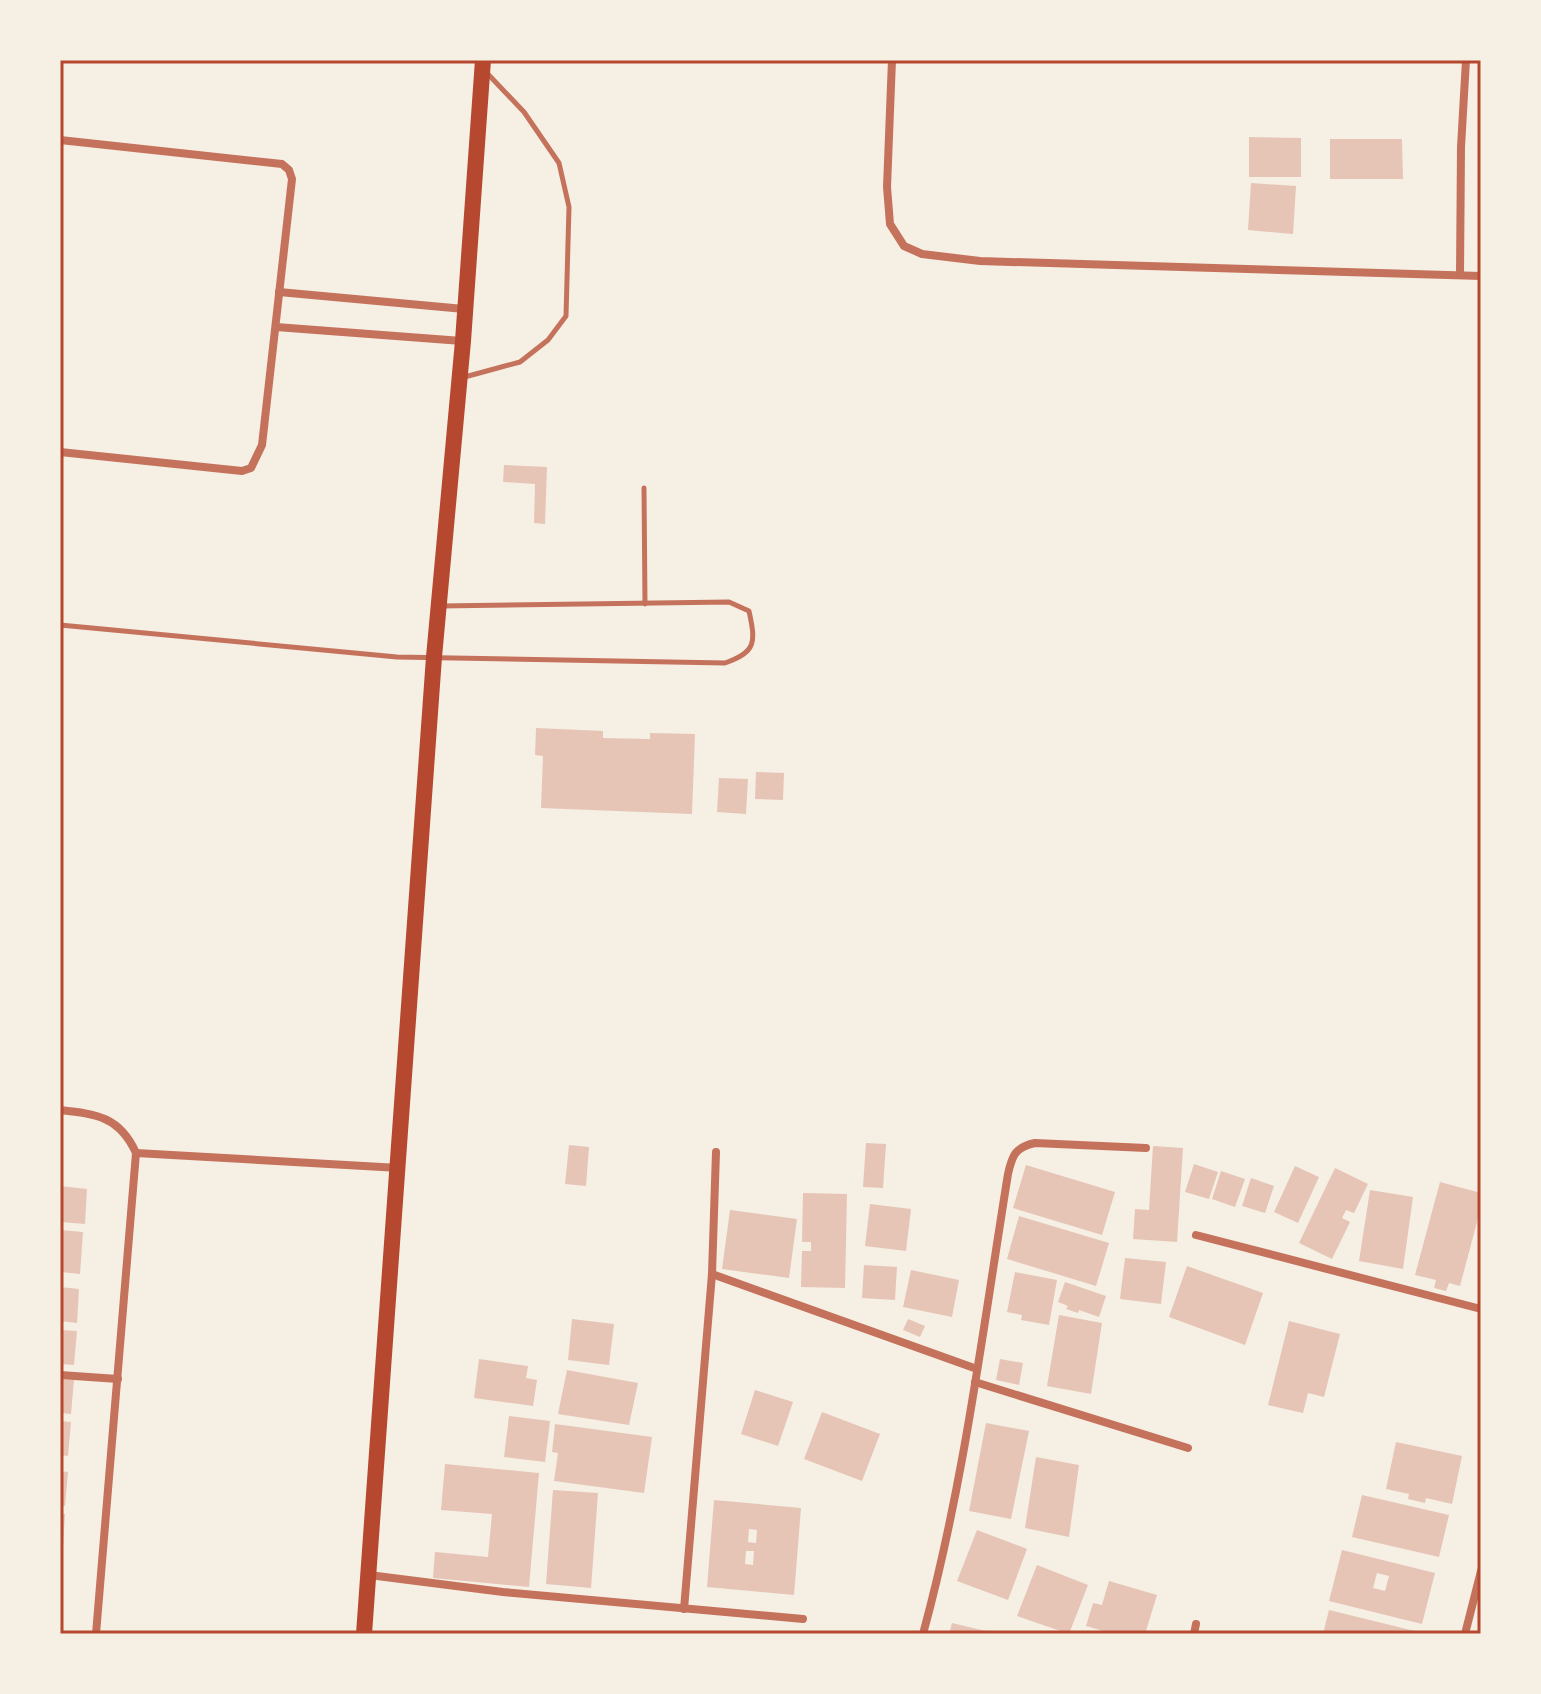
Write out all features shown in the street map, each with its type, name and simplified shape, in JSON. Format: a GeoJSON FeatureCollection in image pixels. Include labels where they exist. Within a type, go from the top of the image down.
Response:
{"type":"FeatureCollection","features":[{"type":"Feature","properties":{"kind":"main road"},"geometry":{"type":"LineString","coordinates":[[364,1634],[434,657],[463,341],[482,64]]}},
{"type":"Feature","properties":{"kind":"street"},"geometry":{"type":"LineString","coordinates":[[892,60],[887,187],[890,224],[904,246],[922,254],[980,261],[1481,276]]}},
{"type":"Feature","properties":{"kind":"street"},"geometry":{"type":"LineString","coordinates":[[1460,275],[1461,147],[1466,60]]}},
{"type":"Feature","properties":{"kind":"street"},"geometry":{"type":"LineString","coordinates":[[60,140],[282,164],[289,170],[292,179],[262,445],[251,468],[242,471],[60,452]]}},
{"type":"Feature","properties":{"kind":"street"},"geometry":{"type":"LineString","coordinates":[[279,292],[464,309]]}},
{"type":"Feature","properties":{"kind":"street"},"geometry":{"type":"LineString","coordinates":[[276,327],[463,341]]}},
{"type":"Feature","properties":{"kind":"street"},"geometry":{"type":"LineString","coordinates":[[60,1110],[98,1117],[119,1126],[128,1135],[136,1153],[96,1634]]}},
{"type":"Feature","properties":{"kind":"street"},"geometry":{"type":"LineString","coordinates":[[923,1634],[955,1501],[1008,1174],[1014,1153],[1025,1145],[1035,1143],[1146,1148]]}},
{"type":"Feature","properties":{"kind":"street"},"geometry":{"type":"LineString","coordinates":[[684,1609],[712,1274],[716,1152]]}},
{"type":"Feature","properties":{"kind":"street"},"geometry":{"type":"LineString","coordinates":[[136,1153],[399,1168]]}},
{"type":"Feature","properties":{"kind":"street"},"geometry":{"type":"LineString","coordinates":[[1196,1235],[1481,1309]]}},
{"type":"Feature","properties":{"kind":"street"},"geometry":{"type":"LineString","coordinates":[[712,1274],[977,1369]]}},
{"type":"Feature","properties":{"kind":"street"},"geometry":{"type":"LineString","coordinates":[[60,1375],[118,1379]]}},
{"type":"Feature","properties":{"kind":"street"},"geometry":{"type":"LineString","coordinates":[[975,1382],[1188,1448]]}},
{"type":"Feature","properties":{"kind":"street"},"geometry":{"type":"LineString","coordinates":[[1465,1634],[1481,1571]]}},
{"type":"Feature","properties":{"kind":"street"},"geometry":{"type":"LineString","coordinates":[[369,1575],[503,1592],[803,1619]]}},
{"type":"Feature","properties":{"kind":"lane"},"geometry":{"type":"LineString","coordinates":[[460,378],[520,362],[548,340],[566,316],[569,207],[559,163],[542,135],[482,64]]}},
{"type":"Feature","properties":{"kind":"lane"},"geometry":{"type":"LineString","coordinates":[[644,488],[645,604]]}},
{"type":"Feature","properties":{"kind":"lane"},"geometry":{"type":"LineString","coordinates":[[60,625],[397,657],[725,663],[744,657],[751,648],[753,628],[749,611],[729,602],[439,606]]}},
{"type":"Feature","properties":{"kind":"building"},"geometry":{"type":"Polygon","coordinates":[[[1249,137],[1301,138],[1301,177],[1249,177],[1249,137]]]}},
{"type":"Feature","properties":{"kind":"building"},"geometry":{"type":"Polygon","coordinates":[[[1330,139],[1402,139],[1403,179],[1330,179],[1330,139]]]}},
{"type":"Feature","properties":{"kind":"building"},"geometry":{"type":"Polygon","coordinates":[[[1251,183],[1296,186],[1293,234],[1248,230],[1251,183]]]}},
{"type":"Feature","properties":{"kind":"building"},"geometry":{"type":"Polygon","coordinates":[[[504,465],[547,467],[545,524],[534,523],[535,484],[503,482],[504,465]]]}},
{"type":"Feature","properties":{"kind":"building"},"geometry":{"type":"Polygon","coordinates":[[[536,728],[603,731],[603,738],[650,739],[650,733],[695,734],[692,814],[541,808],[543,756],[535,755],[536,728]]]}},
{"type":"Feature","properties":{"kind":"building"},"geometry":{"type":"Polygon","coordinates":[[[756,772],[784,773],[783,800],[755,799],[756,772]]]}},
{"type":"Feature","properties":{"kind":"building"},"geometry":{"type":"Polygon","coordinates":[[[719,778],[748,779],[746,814],[717,812],[719,778]]]}},
{"type":"Feature","properties":{"kind":"building"},"geometry":{"type":"Polygon","coordinates":[[[866,1143],[886,1144],[883,1188],[863,1187],[866,1143]]]}},
{"type":"Feature","properties":{"kind":"building"},"geometry":{"type":"Polygon","coordinates":[[[569,1145],[589,1147],[586,1186],[565,1184],[569,1145]]]}},
{"type":"Feature","properties":{"kind":"building"},"geometry":{"type":"Polygon","coordinates":[[[1153,1146],[1183,1148],[1177,1242],[1133,1239],[1135,1209],[1149,1210],[1153,1146]]]}},
{"type":"Feature","properties":{"kind":"building"},"geometry":{"type":"Polygon","coordinates":[[[1194,1164],[1218,1172],[1209,1199],[1185,1192],[1194,1164]]]}},
{"type":"Feature","properties":{"kind":"building"},"geometry":{"type":"Polygon","coordinates":[[[1026,1165],[1115,1192],[1102,1235],[1013,1208],[1026,1165]]]}},
{"type":"Feature","properties":{"kind":"building"},"geometry":{"type":"Polygon","coordinates":[[[1295,1166],[1319,1177],[1298,1223],[1274,1212],[1295,1166]]]}},
{"type":"Feature","properties":{"kind":"building"},"geometry":{"type":"Polygon","coordinates":[[[1335,1168],[1368,1184],[1354,1213],[1346,1210],[1342,1218],[1350,1222],[1332,1259],[1299,1243],[1335,1168]]]}},
{"type":"Feature","properties":{"kind":"building"},"geometry":{"type":"Polygon","coordinates":[[[1221,1171],[1245,1179],[1235,1207],[1212,1199],[1221,1171]]]}},
{"type":"Feature","properties":{"kind":"building"},"geometry":{"type":"Polygon","coordinates":[[[1251,1178],[1274,1186],[1265,1213],[1242,1206],[1251,1178]]]}},
{"type":"Feature","properties":{"kind":"building"},"geometry":{"type":"Polygon","coordinates":[[[1440,1182],[1481,1193],[1481,1207],[1460,1286],[1449,1283],[1446,1291],[1434,1288],[1436,1280],[1415,1275],[1440,1182]]]}},
{"type":"Feature","properties":{"kind":"building"},"geometry":{"type":"Polygon","coordinates":[[[60,1186],[87,1189],[85,1224],[60,1222],[60,1186]]]}},
{"type":"Feature","properties":{"kind":"building"},"geometry":{"type":"Polygon","coordinates":[[[1370,1190],[1413,1197],[1403,1269],[1359,1261],[1370,1190]]]}},
{"type":"Feature","properties":{"kind":"building"},"geometry":{"type":"Polygon","coordinates":[[[803,1193],[847,1194],[845,1288],[801,1287],[802,1251],[811,1251],[811,1242],[802,1242],[803,1193]]]}},
{"type":"Feature","properties":{"kind":"building"},"geometry":{"type":"Polygon","coordinates":[[[870,1204],[911,1209],[906,1251],[865,1246],[870,1204]]]}},
{"type":"Feature","properties":{"kind":"building"},"geometry":{"type":"Polygon","coordinates":[[[730,1210],[797,1219],[789,1278],[722,1269],[730,1210]]]}},
{"type":"Feature","properties":{"kind":"building"},"geometry":{"type":"Polygon","coordinates":[[[1019,1216],[1109,1243],[1096,1286],[1007,1259],[1019,1216]]]}},
{"type":"Feature","properties":{"kind":"building"},"geometry":{"type":"Polygon","coordinates":[[[60,1230],[83,1232],[80,1274],[60,1272],[60,1230]]]}},
{"type":"Feature","properties":{"kind":"building"},"geometry":{"type":"Polygon","coordinates":[[[1125,1258],[1166,1262],[1161,1304],[1120,1299],[1125,1258]]]}},
{"type":"Feature","properties":{"kind":"building"},"geometry":{"type":"Polygon","coordinates":[[[864,1265],[897,1267],[895,1300],[862,1298],[864,1265]]]}},
{"type":"Feature","properties":{"kind":"building"},"geometry":{"type":"Polygon","coordinates":[[[1187,1266],[1263,1293],[1245,1345],[1169,1317],[1187,1266]]]}},
{"type":"Feature","properties":{"kind":"building"},"geometry":{"type":"Polygon","coordinates":[[[911,1270],[959,1280],[952,1317],[903,1307],[911,1270]]]}},
{"type":"Feature","properties":{"kind":"building"},"geometry":{"type":"Polygon","coordinates":[[[1015,1272],[1057,1280],[1049,1325],[1021,1320],[1022,1315],[1007,1312],[1015,1272]]]}},
{"type":"Feature","properties":{"kind":"building"},"geometry":{"type":"Polygon","coordinates":[[[1065,1282],[1106,1296],[1099,1317],[1066,1309],[1068,1306],[1058,1302],[1065,1282]]]}},
{"type":"Feature","properties":{"kind":"building"},"geometry":{"type":"Polygon","coordinates":[[[60,1287],[79,1289],[77,1323],[60,1321],[60,1287]]]}},
{"type":"Feature","properties":{"kind":"building"},"geometry":{"type":"Polygon","coordinates":[[[1059,1315],[1102,1323],[1091,1394],[1047,1386],[1059,1315]]]}},
{"type":"Feature","properties":{"kind":"building"},"geometry":{"type":"Polygon","coordinates":[[[572,1319],[614,1324],[609,1365],[568,1360],[572,1319]]]}},
{"type":"Feature","properties":{"kind":"building"},"geometry":{"type":"Polygon","coordinates":[[[908,1319],[925,1326],[920,1337],[903,1330],[908,1319]]]}},
{"type":"Feature","properties":{"kind":"building"},"geometry":{"type":"Polygon","coordinates":[[[1289,1321],[1340,1334],[1324,1397],[1308,1393],[1303,1413],[1268,1405],[1289,1321]]]}},
{"type":"Feature","properties":{"kind":"building"},"geometry":{"type":"Polygon","coordinates":[[[60,1330],[77,1331],[74,1365],[60,1364],[60,1330]]]}},
{"type":"Feature","properties":{"kind":"building"},"geometry":{"type":"Polygon","coordinates":[[[479,1359],[528,1366],[526,1378],[537,1380],[533,1406],[474,1398],[479,1359]]]}},
{"type":"Feature","properties":{"kind":"building"},"geometry":{"type":"Polygon","coordinates":[[[1000,1359],[1023,1363],[1019,1385],[996,1380],[1000,1359]]]}},
{"type":"Feature","properties":{"kind":"building"},"geometry":{"type":"Polygon","coordinates":[[[567,1370],[638,1383],[629,1425],[558,1414],[567,1370]]]}},
{"type":"Feature","properties":{"kind":"building"},"geometry":{"type":"Polygon","coordinates":[[[60,1379],[74,1380],[71,1414],[60,1413],[60,1379]]]}},
{"type":"Feature","properties":{"kind":"building"},"geometry":{"type":"Polygon","coordinates":[[[755,1390],[793,1402],[778,1446],[741,1434],[755,1390]]]}},
{"type":"Feature","properties":{"kind":"building"},"geometry":{"type":"Polygon","coordinates":[[[822,1412],[880,1434],[862,1481],[804,1459],[822,1412]]]}},
{"type":"Feature","properties":{"kind":"building"},"geometry":{"type":"Polygon","coordinates":[[[509,1416],[550,1421],[545,1462],[504,1457],[509,1416]]]}},
{"type":"Feature","properties":{"kind":"building"},"geometry":{"type":"Polygon","coordinates":[[[60,1421],[71,1422],[68,1456],[60,1455],[60,1421]]]}},
{"type":"Feature","properties":{"kind":"building"},"geometry":{"type":"Polygon","coordinates":[[[986,1423],[1029,1431],[1011,1519],[969,1511],[986,1423]]]}},
{"type":"Feature","properties":{"kind":"building"},"geometry":{"type":"Polygon","coordinates":[[[555,1424],[652,1437],[644,1493],[554,1481],[558,1453],[552,1452],[555,1424]]]}},
{"type":"Feature","properties":{"kind":"building"},"geometry":{"type":"Polygon","coordinates":[[[1396,1442],[1462,1456],[1452,1504],[1426,1498],[1425,1503],[1408,1499],[1409,1494],[1386,1489],[1396,1442]]]}},
{"type":"Feature","properties":{"kind":"building"},"geometry":{"type":"Polygon","coordinates":[[[1036,1457],[1079,1465],[1069,1537],[1025,1528],[1036,1457]]]}},
{"type":"Feature","properties":{"kind":"building"},"geometry":{"type":"Polygon","coordinates":[[[445,1464],[539,1473],[529,1587],[433,1578],[435,1552],[488,1557],[492,1514],[441,1510],[445,1464]]]}},
{"type":"Feature","properties":{"kind":"building"},"geometry":{"type":"Polygon","coordinates":[[[60,1471],[68,1472],[65,1506],[60,1506],[60,1471]]]}},
{"type":"Feature","properties":{"kind":"building"},"geometry":{"type":"Polygon","coordinates":[[[553,1490],[598,1493],[591,1588],[546,1584],[553,1490]]]}},
{"type":"Feature","properties":{"kind":"building"},"geometry":{"type":"Polygon","coordinates":[[[1362,1495],[1449,1515],[1439,1557],[1352,1537],[1362,1495]]]}},
{"type":"Feature","properties":{"kind":"building"},"geometry":{"type":"Polygon","coordinates":[[[714,1500],[801,1508],[794,1595],[707,1587],[714,1500]],[[749,1529],[748,1542],[756,1543],[757,1530],[749,1529]],[[746,1551],[745,1564],[753,1565],[754,1551],[746,1551]]]}},
{"type":"Feature","properties":{"kind":"building"},"geometry":{"type":"Polygon","coordinates":[[[60,1513],[65,1514],[63,1548],[60,1548],[60,1513]]]}},
{"type":"Feature","properties":{"kind":"building"},"geometry":{"type":"Polygon","coordinates":[[[977,1530],[1027,1549],[1008,1600],[957,1581],[977,1530]]]}},
{"type":"Feature","properties":{"kind":"building"},"geometry":{"type":"Polygon","coordinates":[[[1342,1550],[1435,1573],[1422,1624],[1329,1601],[1342,1550]],[[1377,1573],[1373,1588],[1385,1591],[1389,1576],[1377,1573]]]}},
{"type":"Feature","properties":{"kind":"building"},"geometry":{"type":"Polygon","coordinates":[[[1037,1565],[1088,1585],[1069,1634],[1017,1616],[1037,1565]]]}},
{"type":"Feature","properties":{"kind":"building"},"geometry":{"type":"Polygon","coordinates":[[[1109,1581],[1157,1595],[1145,1634],[1114,1634],[1086,1626],[1093,1603],[1102,1605],[1109,1581]]]}},
{"type":"Feature","properties":{"kind":"building"},"geometry":{"type":"Polygon","coordinates":[[[1329,1610],[1423,1633],[1423,1634],[1323,1634],[1329,1610]]]}},
{"type":"Feature","properties":{"kind":"building"},"geometry":{"type":"Polygon","coordinates":[[[952,1623],[994,1633],[994,1634],[949,1634],[952,1623]]]}}]}
